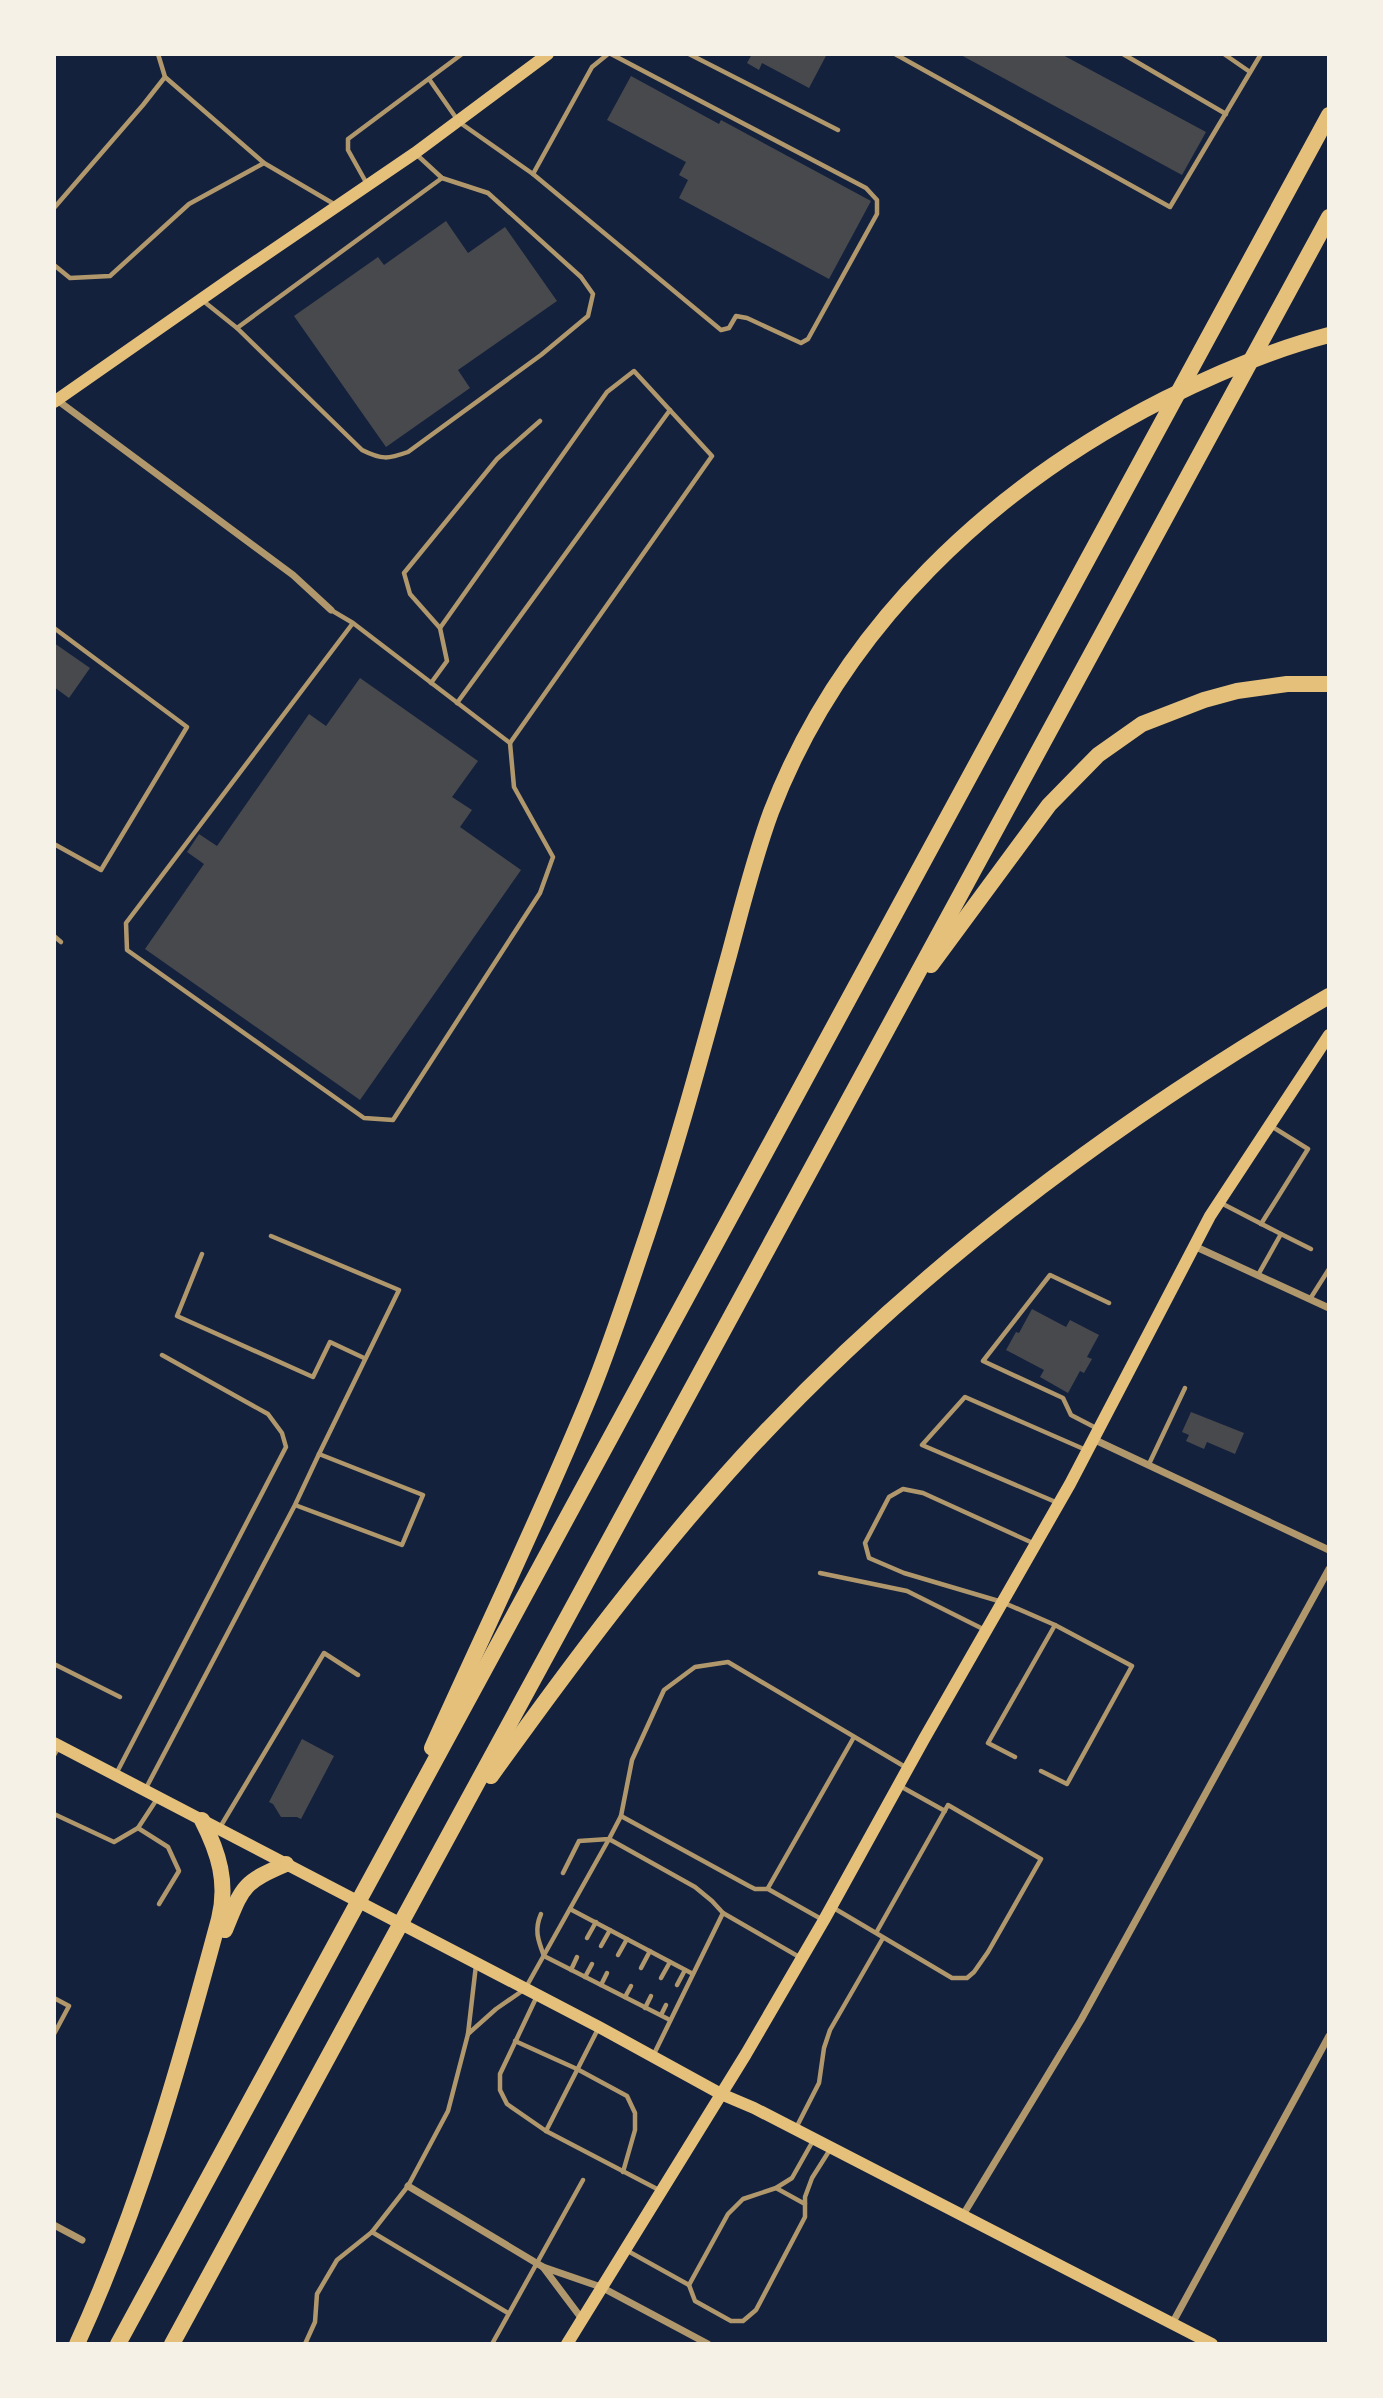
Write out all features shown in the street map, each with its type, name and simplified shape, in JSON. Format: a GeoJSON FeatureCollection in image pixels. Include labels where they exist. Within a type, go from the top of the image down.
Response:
{"type":"FeatureCollection","features":[{"type":"Feature","properties":{"kind":"highway"},"geometry":{"type":"LineString","coordinates":[[118,2344],[1329,115]]}},
{"type":"Feature","properties":{"kind":"highway"},"geometry":{"type":"LineString","coordinates":[[172,2344],[1329,217]]}},
{"type":"Feature","properties":{"kind":"highway"},"geometry":{"type":"LineString","coordinates":[[377,1868],[564,1456],[604,1359],[668,1172],[760,843],[779,792],[819,712],[870,637],[916,583],[996,508],[1055,463],[1104,432],[1209,378],[1324,336]]}},
{"type":"Feature","properties":{"kind":"highway"},"geometry":{"type":"LineString","coordinates":[[893,1018],[1049,806],[1098,755],[1142,724],[1205,700],[1237,691],[1271,686],[1329,684]]}},
{"type":"Feature","properties":{"kind":"highway"},"geometry":{"type":"LineString","coordinates":[[451,1832],[552,1692],[659,1553],[742,1457],[839,1358],[946,1261],[1037,1188],[1142,1112],[1329,996]]}},
{"type":"Feature","properties":{"kind":"highway"},"geometry":{"type":"LineString","coordinates":[[77,2344],[110,2270],[173,2090],[222,1909],[223,1886],[218,1855],[202,1820]]}},
{"type":"Feature","properties":{"kind":"highway"},"geometry":{"type":"LineString","coordinates":[[201,1988],[242,1890],[257,1877],[286,1864]]}},
{"type":"Feature","properties":{"kind":"highway"},"geometry":{"type":"LineString","coordinates":[[179,2344],[229,2240]]}},
{"type":"Feature","properties":{"kind":"main road"},"geometry":{"type":"LineString","coordinates":[[56,401],[459,122],[548,54]]}},
{"type":"Feature","properties":{"kind":"main road"},"geometry":{"type":"LineString","coordinates":[[567,2344],[721,2094],[824,1920],[1059,1503],[1219,1202],[1329,1035]]}},
{"type":"Feature","properties":{"kind":"main road"},"geometry":{"type":"LineString","coordinates":[[56,1748],[158,1797],[599,2027],[721,2094],[831,2147],[1212,2344]]}},
{"type":"Feature","properties":{"kind":"street"},"geometry":{"type":"LineString","coordinates":[[56,401],[293,575],[331,610]]}},
{"type":"Feature","properties":{"kind":"street"},"geometry":{"type":"LineString","coordinates":[[1194,1245],[1329,1308]]}},
{"type":"Feature","properties":{"kind":"street"},"geometry":{"type":"LineString","coordinates":[[1093,1439],[1329,1550]]}},
{"type":"Feature","properties":{"kind":"street"},"geometry":{"type":"LineString","coordinates":[[963,2215],[1081,2020],[1329,1570]]}},
{"type":"Feature","properties":{"kind":"street"},"geometry":{"type":"LineString","coordinates":[[1172,2322],[1329,2036]]}},
{"type":"Feature","properties":{"kind":"street"},"geometry":{"type":"LineString","coordinates":[[408,2186],[539,2266],[601,2287],[708,2344]]}},
{"type":"Feature","properties":{"kind":"street"},"geometry":{"type":"LineString","coordinates":[[54,2225],[82,2240]]}},
{"type":"Feature","properties":{"kind":"street"},"geometry":{"type":"LineString","coordinates":[[539,2266],[582,2319]]}},
{"type":"Feature","properties":{"kind":"lane"},"geometry":{"type":"LineString","coordinates":[[158,54],[164,76],[264,163],[338,206]]}},
{"type":"Feature","properties":{"kind":"lane"},"geometry":{"type":"LineString","coordinates":[[368,186],[348,150],[348,139],[462,54]]}},
{"type":"Feature","properties":{"kind":"lane"},"geometry":{"type":"LineString","coordinates":[[429,79],[459,122],[533,174],[721,330],[729,328],[736,316],[747,318],[801,343],[808,339],[877,214],[877,200],[866,188],[610,54],[593,67],[533,174]]}},
{"type":"Feature","properties":{"kind":"lane"},"geometry":{"type":"LineString","coordinates":[[689,54],[838,130]]}},
{"type":"Feature","properties":{"kind":"lane"},"geometry":{"type":"LineString","coordinates":[[895,54],[1170,206],[1261,54]]}},
{"type":"Feature","properties":{"kind":"lane"},"geometry":{"type":"LineString","coordinates":[[1123,54],[1226,114]]}},
{"type":"Feature","properties":{"kind":"lane"},"geometry":{"type":"LineString","coordinates":[[1223,54],[1250,72]]}},
{"type":"Feature","properties":{"kind":"lane"},"geometry":{"type":"LineString","coordinates":[[54,208],[143,105],[164,76]]}},
{"type":"Feature","properties":{"kind":"lane"},"geometry":{"type":"LineString","coordinates":[[201,299],[237,328],[362,450],[377,458],[391,458],[408,452],[541,355],[588,316],[593,293],[582,277],[488,193],[442,178],[415,153]]}},
{"type":"Feature","properties":{"kind":"lane"},"geometry":{"type":"LineString","coordinates":[[54,265],[70,278],[110,276],[189,204],[264,163]]}},
{"type":"Feature","properties":{"kind":"lane"},"geometry":{"type":"LineString","coordinates":[[237,328],[442,178]]}},
{"type":"Feature","properties":{"kind":"lane"},"geometry":{"type":"LineString","coordinates":[[353,623],[126,923],[127,950],[364,1118],[393,1120],[540,893],[553,857],[514,787],[510,743],[712,456],[634,371],[607,392],[440,628]]}},
{"type":"Feature","properties":{"kind":"lane"},"geometry":{"type":"LineString","coordinates":[[457,703],[670,410]]}},
{"type":"Feature","properties":{"kind":"lane"},"geometry":{"type":"LineString","coordinates":[[431,683],[447,661],[440,628],[410,594],[404,573],[497,459],[540,421]]}},
{"type":"Feature","properties":{"kind":"lane"},"geometry":{"type":"LineString","coordinates":[[331,610],[353,623],[510,743]]}},
{"type":"Feature","properties":{"kind":"lane"},"geometry":{"type":"LineString","coordinates":[[54,628],[187,727],[101,870],[54,844]]}},
{"type":"Feature","properties":{"kind":"lane"},"geometry":{"type":"LineString","coordinates":[[54,936],[61,942]]}},
{"type":"Feature","properties":{"kind":"lane"},"geometry":{"type":"LineString","coordinates":[[1261,1224],[1308,1149],[1268,1125]]}},
{"type":"Feature","properties":{"kind":"lane"},"geometry":{"type":"LineString","coordinates":[[1219,1202],[1311,1249]]}},
{"type":"Feature","properties":{"kind":"lane"},"geometry":{"type":"LineString","coordinates":[[1258,1276],[1281,1234]]}},
{"type":"Feature","properties":{"kind":"lane"},"geometry":{"type":"LineString","coordinates":[[145,1791],[295,1505],[398,1290],[271,1236]]}},
{"type":"Feature","properties":{"kind":"lane"},"geometry":{"type":"LineString","coordinates":[[202,1254],[177,1315],[313,1377],[330,1342],[365,1358]]}},
{"type":"Feature","properties":{"kind":"lane"},"geometry":{"type":"LineString","coordinates":[[1310,1299],[1329,1269]]}},
{"type":"Feature","properties":{"kind":"lane"},"geometry":{"type":"LineString","coordinates":[[1093,1439],[1071,1415],[1063,1398],[983,1361],[1049,1275],[1109,1303]]}},
{"type":"Feature","properties":{"kind":"lane"},"geometry":{"type":"LineString","coordinates":[[115,1775],[286,1447],[282,1433],[268,1415],[162,1355]]}},
{"type":"Feature","properties":{"kind":"lane"},"geometry":{"type":"LineString","coordinates":[[1149,1464],[1185,1388]]}},
{"type":"Feature","properties":{"kind":"lane"},"geometry":{"type":"LineString","coordinates":[[1059,1503],[922,1445],[965,1397],[1093,1439]]}},
{"type":"Feature","properties":{"kind":"lane"},"geometry":{"type":"LineString","coordinates":[[295,1505],[402,1545],[423,1495],[319,1454]]}},
{"type":"Feature","properties":{"kind":"lane"},"geometry":{"type":"LineString","coordinates":[[1035,1544],[923,1493],[903,1489],[889,1497],[865,1543],[869,1558],[904,1573],[1002,1602],[1055,1625],[1132,1665],[1067,1784],[1041,1771]]}},
{"type":"Feature","properties":{"kind":"lane"},"geometry":{"type":"LineString","coordinates":[[820,1573],[907,1591],[986,1630]]}},
{"type":"Feature","properties":{"kind":"lane"},"geometry":{"type":"LineString","coordinates":[[1015,1757],[988,1742],[1055,1625]]}},
{"type":"Feature","properties":{"kind":"lane"},"geometry":{"type":"LineString","coordinates":[[219,1829],[324,1653],[358,1675]]}},
{"type":"Feature","properties":{"kind":"lane"},"geometry":{"type":"LineString","coordinates":[[468,2034],[496,2009],[525,1989],[621,1816],[632,1760],[664,1690],[695,1667],[728,1662],[907,1769]]}},
{"type":"Feature","properties":{"kind":"lane"},"geometry":{"type":"LineString","coordinates":[[54,1664],[120,1697]]}},
{"type":"Feature","properties":{"kind":"lane"},"geometry":{"type":"LineString","coordinates":[[768,1889],[854,1737]]}},
{"type":"Feature","properties":{"kind":"lane"},"geometry":{"type":"LineString","coordinates":[[898,1785],[945,1811]]}},
{"type":"Feature","properties":{"kind":"lane"},"geometry":{"type":"LineString","coordinates":[[54,1814],[114,1842],[138,1828],[158,1797]]}},
{"type":"Feature","properties":{"kind":"lane"},"geometry":{"type":"LineString","coordinates":[[831,1906],[952,1979],[967,1978],[988,1952],[1041,1859],[948,1805],[876,1933]]}},
{"type":"Feature","properties":{"kind":"lane"},"geometry":{"type":"LineString","coordinates":[[621,1816],[748,1886],[768,1889],[824,1920]]}},
{"type":"Feature","properties":{"kind":"lane"},"geometry":{"type":"LineString","coordinates":[[138,1828],[169,1847],[178,1871],[159,1904]]}},
{"type":"Feature","properties":{"kind":"lane"},"geometry":{"type":"LineString","coordinates":[[563,1873],[579,1841],[609,1839],[695,1887],[723,1913],[802,1958]]}},
{"type":"Feature","properties":{"kind":"lane"},"geometry":{"type":"LineString","coordinates":[[570,1909],[692,1974]]}},
{"type":"Feature","properties":{"kind":"lane"},"geometry":{"type":"LineString","coordinates":[[653,2056],[723,1913]]}},
{"type":"Feature","properties":{"kind":"lane"},"geometry":{"type":"LineString","coordinates":[[541,1914],[536,1934],[544,1956],[670,2020]]}},
{"type":"Feature","properties":{"kind":"lane"},"geometry":{"type":"LineString","coordinates":[[587,1938],[596,1922]]}},
{"type":"Feature","properties":{"kind":"lane"},"geometry":{"type":"LineString","coordinates":[[601,1946],[610,1930]]}},
{"type":"Feature","properties":{"kind":"lane"},"geometry":{"type":"LineString","coordinates":[[795,2129],[820,2083],[824,2048],[830,2030],[883,1937]]}},
{"type":"Feature","properties":{"kind":"lane"},"geometry":{"type":"LineString","coordinates":[[618,1955],[627,1939]]}},
{"type":"Feature","properties":{"kind":"lane"},"geometry":{"type":"LineString","coordinates":[[641,1968],[650,1951]]}},
{"type":"Feature","properties":{"kind":"lane"},"geometry":{"type":"LineString","coordinates":[[570,1970],[577,1957]]}},
{"type":"Feature","properties":{"kind":"lane"},"geometry":{"type":"LineString","coordinates":[[661,1978],[670,1962]]}},
{"type":"Feature","properties":{"kind":"lane"},"geometry":{"type":"LineString","coordinates":[[305,2344],[315,2322],[317,2294],[337,2260],[372,2232],[408,2186],[448,2112],[468,2034],[476,1964]]}},
{"type":"Feature","properties":{"kind":"lane"},"geometry":{"type":"LineString","coordinates":[[585,1977],[592,1964]]}},
{"type":"Feature","properties":{"kind":"lane"},"geometry":{"type":"LineString","coordinates":[[677,1985],[685,1970]]}},
{"type":"Feature","properties":{"kind":"lane"},"geometry":{"type":"LineString","coordinates":[[601,1985],[607,1973]]}},
{"type":"Feature","properties":{"kind":"lane"},"geometry":{"type":"LineString","coordinates":[[625,1997],[631,1986]]}},
{"type":"Feature","properties":{"kind":"lane"},"geometry":{"type":"LineString","coordinates":[[537,1996],[500,2074],[500,2090],[508,2104],[546,2131],[661,2191]]}},
{"type":"Feature","properties":{"kind":"lane"},"geometry":{"type":"LineString","coordinates":[[645,2008],[651,1996]]}},
{"type":"Feature","properties":{"kind":"lane"},"geometry":{"type":"LineString","coordinates":[[54,1998],[69,2006],[54,2034]]}},
{"type":"Feature","properties":{"kind":"lane"},"geometry":{"type":"LineString","coordinates":[[661,2015],[666,2005]]}},
{"type":"Feature","properties":{"kind":"lane"},"geometry":{"type":"LineString","coordinates":[[546,2131],[599,2027]]}},
{"type":"Feature","properties":{"kind":"lane"},"geometry":{"type":"LineString","coordinates":[[515,2041],[577,2069],[627,2096],[635,2113],[635,2130],[623,2172]]}},
{"type":"Feature","properties":{"kind":"lane"},"geometry":{"type":"LineString","coordinates":[[689,2285],[728,2214],[743,2199],[776,2188],[792,2178],[814,2139]]}},
{"type":"Feature","properties":{"kind":"lane"},"geometry":{"type":"LineString","coordinates":[[625,2249],[689,2285],[695,2301],[703,2306],[731,2322],[743,2321],[756,2310],[805,2217],[805,2197],[812,2178],[831,2147]]}},
{"type":"Feature","properties":{"kind":"lane"},"geometry":{"type":"LineString","coordinates":[[492,2344],[508,2313],[539,2266],[583,2179]]}},
{"type":"Feature","properties":{"kind":"lane"},"geometry":{"type":"LineString","coordinates":[[776,2188],[805,2204]]}},
{"type":"Feature","properties":{"kind":"lane"},"geometry":{"type":"LineString","coordinates":[[372,2232],[508,2313]]}},
{"type":"Feature","properties":{"kind":"building"},"geometry":{"type":"Polygon","coordinates":[[[752,54],[827,54],[809,88],[762,63],[759,70],[747,63],[752,54]]]}},
{"type":"Feature","properties":{"kind":"building"},"geometry":{"type":"Polygon","coordinates":[[[959,54],[1061,54],[1206,132],[1182,175],[959,54]]]}},
{"type":"Feature","properties":{"kind":"building"},"geometry":{"type":"Polygon","coordinates":[[[631,76],[719,124],[721,120],[871,201],[829,279],[679,198],[688,180],[679,175],[686,162],[607,120],[631,76]]]}},
{"type":"Feature","properties":{"kind":"building"},"geometry":{"type":"Polygon","coordinates":[[[446,221],[468,253],[505,227],[557,301],[458,370],[470,388],[386,447],[294,316],[378,257],[384,265],[446,221]]]}},
{"type":"Feature","properties":{"kind":"building"},"geometry":{"type":"Polygon","coordinates":[[[54,643],[90,668],[69,698],[54,687],[54,643]]]}},
{"type":"Feature","properties":{"kind":"building"},"geometry":{"type":"Polygon","coordinates":[[[360,678],[478,761],[452,797],[472,810],[460,827],[521,870],[360,1100],[145,949],[204,864],[187,852],[199,834],[217,846],[309,714],[326,726],[360,678]]]}},
{"type":"Feature","properties":{"kind":"building"},"geometry":{"type":"Polygon","coordinates":[[[1032,1309],[1066,1327],[1070,1320],[1099,1335],[1087,1357],[1092,1359],[1084,1373],[1080,1371],[1068,1393],[1040,1377],[1044,1370],[1006,1350],[1032,1309]]]}},
{"type":"Feature","properties":{"kind":"building"},"geometry":{"type":"Polygon","coordinates":[[[1191,1412],[1244,1433],[1235,1454],[1207,1442],[1204,1449],[1186,1441],[1189,1435],[1182,1432],[1191,1412]]]}},
{"type":"Feature","properties":{"kind":"building"},"geometry":{"type":"Polygon","coordinates":[[[302,1739],[334,1756],[301,1819],[281,1817],[269,1802],[302,1739]]]}}]}
